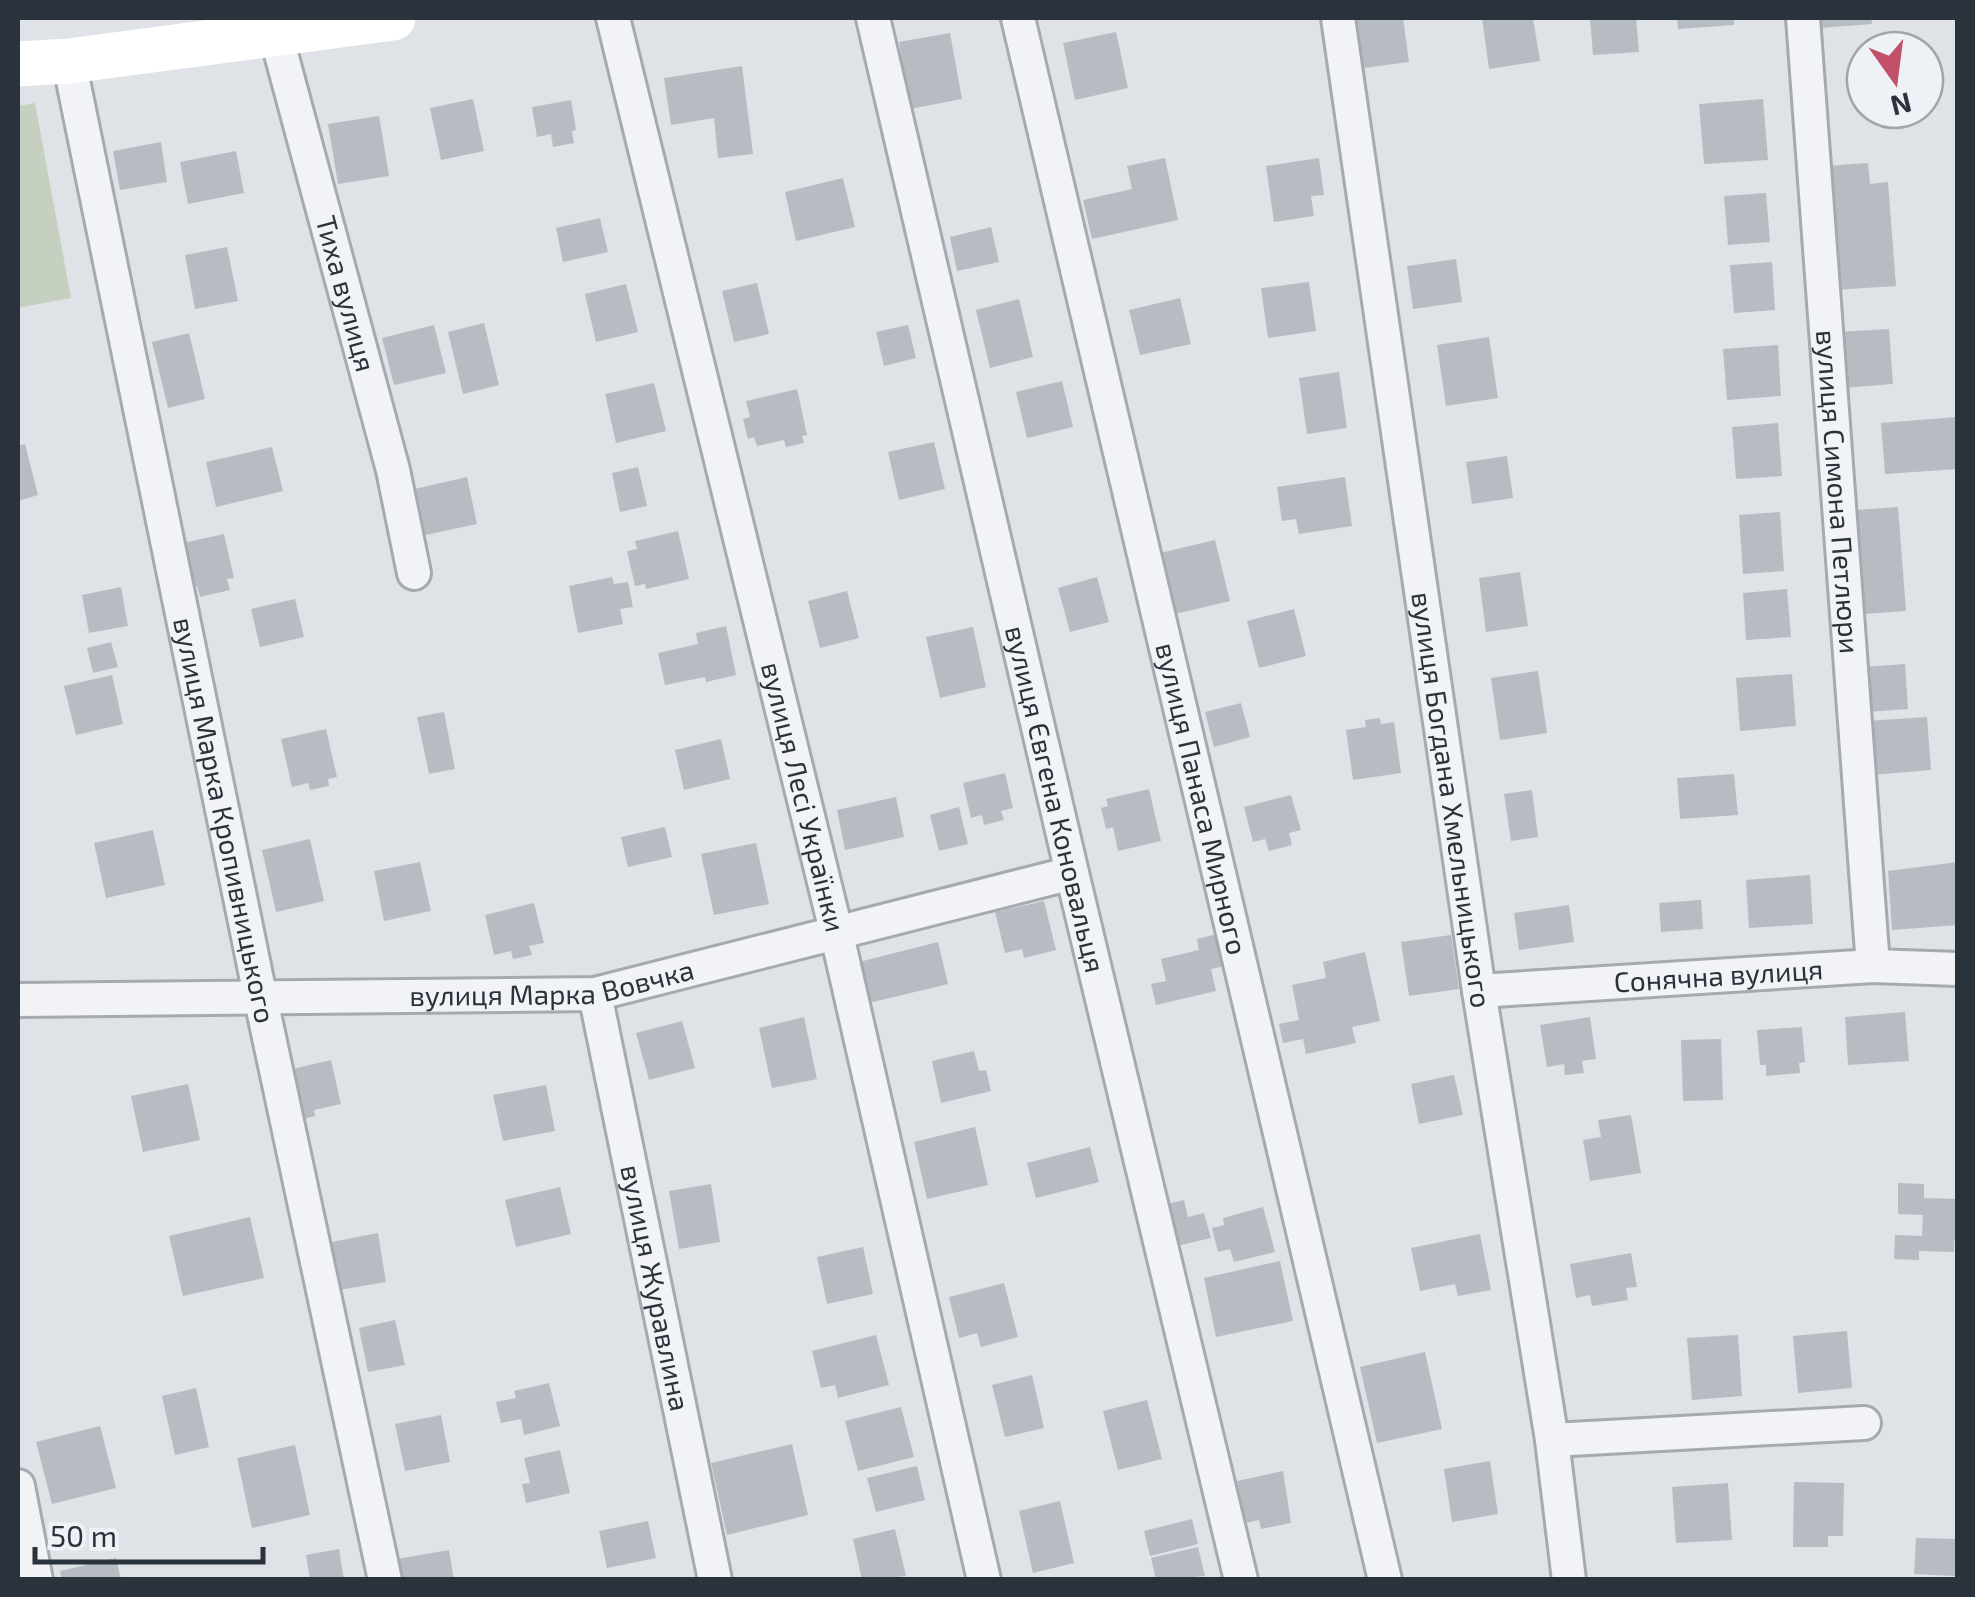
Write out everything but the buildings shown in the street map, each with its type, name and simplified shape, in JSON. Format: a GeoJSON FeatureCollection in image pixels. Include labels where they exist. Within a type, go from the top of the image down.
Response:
{"type":"FeatureCollection","features":[{"type":"Feature","properties":{"kind":"street"},"geometry":{"type":"LineString","coordinates":[[18,64],[69,61],[274,26],[393,18]]}},
{"type":"Feature","properties":{"kind":"street","name":"вулиця Лесі Українки"},"geometry":{"type":"LineString","coordinates":[[613,18],[837,935],[984,1580]]}},
{"type":"Feature","properties":{"kind":"street","name":"вулиця Євгена Коновальця"},"geometry":{"type":"LineString","coordinates":[[873,18],[1241,1580]]}},
{"type":"Feature","properties":{"kind":"street","name":"вулиця Панаса Мирного"},"geometry":{"type":"LineString","coordinates":[[1018,18],[1385,1580]]}},
{"type":"Feature","properties":{"kind":"street","name":"вулиця Богдана Хмельницького"},"geometry":{"type":"LineString","coordinates":[[1338,18],[1479,991],[1552,1440],[1569,1580]]}},
{"type":"Feature","properties":{"kind":"street","name":"вулиця Симона Петлюри"},"geometry":{"type":"LineString","coordinates":[[1803,18],[1873,966]]}},
{"type":"Feature","properties":{"kind":"street","name":"Тиха вулиця"},"geometry":{"type":"LineString","coordinates":[[274,26],[393,470],[414,573]]}},
{"type":"Feature","properties":{"kind":"street","name":"вулиця Марка Кропивницького"},"geometry":{"type":"LineString","coordinates":[[69,61],[260,995],[385,1580]]}},
{"type":"Feature","properties":{"kind":"street","name":"вулиця Марка Вовчка"},"geometry":{"type":"LineString","coordinates":[[18,1000],[595,994],[1072,873]]}},
{"type":"Feature","properties":{"kind":"street","name":"Сонячна вулиця"},"geometry":{"type":"LineString","coordinates":[[1479,991],[1873,966],[1958,969]]}},
{"type":"Feature","properties":{"kind":"street","name":"вулиця Журавлина"},"geometry":{"type":"LineString","coordinates":[[595,994],[715,1580]]}},
{"type":"Feature","properties":{"kind":"street"},"geometry":{"type":"LineString","coordinates":[[1552,1440],[1864,1423]]}},
{"type":"Feature","properties":{"kind":"street"},"geometry":{"type":"LineString","coordinates":[[18,1486],[36,1580]]}},
{"type":"Feature","properties":{"kind":"green space"},"geometry":{"type":"Polygon","coordinates":[[[35,103],[71,298],[18,308],[18,106],[35,103]]]}}]}
